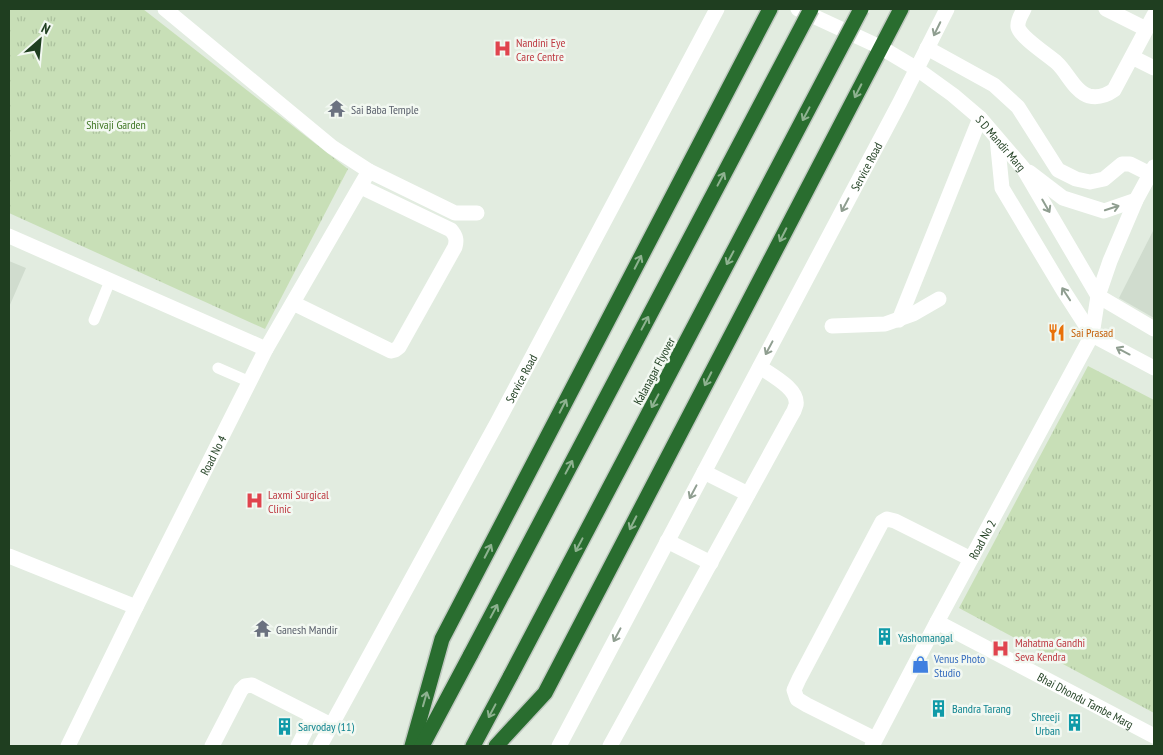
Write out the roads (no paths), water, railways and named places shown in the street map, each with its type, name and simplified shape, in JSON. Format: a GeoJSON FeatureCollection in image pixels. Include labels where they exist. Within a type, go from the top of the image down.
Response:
{"type":"FeatureCollection","features":[{"type":"Feature","properties":{"kind":"highway"},"geometry":{"type":"LineString","coordinates":[[412,746],[442,639],[770,9]]}},
{"type":"Feature","properties":{"kind":"highway"},"geometry":{"type":"LineString","coordinates":[[422,746],[811,9]]}},
{"type":"Feature","properties":{"kind":"highway","name":"Kalanagar Flyover"},"geometry":{"type":"LineString","coordinates":[[473,746],[862,9]]}},
{"type":"Feature","properties":{"kind":"highway"},"geometry":{"type":"LineString","coordinates":[[496,746],[545,693],[901,9]]}},
{"type":"Feature","properties":{"kind":"street"},"geometry":{"type":"LineString","coordinates":[[165,9],[332,147],[369,172],[455,213],[477,214]]}},
{"type":"Feature","properties":{"kind":"street","name":"Service Road"},"geometry":{"type":"LineString","coordinates":[[320,746],[497,423],[717,9]]}},
{"type":"Feature","properties":{"kind":"street","name":"S D Mandir Marg"},"geometry":{"type":"LineString","coordinates":[[798,9],[880,47],[917,69],[953,95],[980,118],[1024,168],[1098,296],[1154,329]]}},
{"type":"Feature","properties":{"kind":"street","name":"Service Road"},"geometry":{"type":"LineString","coordinates":[[558,746],[760,367],[947,9]]}},
{"type":"Feature","properties":{"kind":"street"},"geometry":{"type":"LineString","coordinates":[[1024,9],[1018,20],[1018,27],[1022,35],[1059,65],[1077,87],[1088,96],[1101,96],[1114,90],[1154,15]]}},
{"type":"Feature","properties":{"kind":"street"},"geometry":{"type":"LineString","coordinates":[[1106,9],[1146,29]]}},
{"type":"Feature","properties":{"kind":"street"},"geometry":{"type":"LineString","coordinates":[[927,48],[994,85],[1018,107],[1058,170],[1076,179],[1090,182],[1104,179],[1122,164],[1130,164],[1152,170]]}},
{"type":"Feature","properties":{"kind":"street"},"geometry":{"type":"LineString","coordinates":[[1132,56],[1154,68]]}},
{"type":"Feature","properties":{"kind":"street"},"geometry":{"type":"LineString","coordinates":[[899,320],[980,118]]}},
{"type":"Feature","properties":{"kind":"street"},"geometry":{"type":"LineString","coordinates":[[997,138],[1002,188],[1092,335],[1154,368]]}},
{"type":"Feature","properties":{"kind":"street"},"geometry":{"type":"LineString","coordinates":[[1024,168],[1064,198],[1104,211],[1136,200]]}},
{"type":"Feature","properties":{"kind":"street","name":"Road No 2"},"geometry":{"type":"LineString","coordinates":[[874,743],[1092,335],[1098,296],[1110,261],[1136,200],[1152,170]]}},
{"type":"Feature","properties":{"kind":"street","name":"Road No 4"},"geometry":{"type":"LineString","coordinates":[[68,746],[266,349],[369,172]]}},
{"type":"Feature","properties":{"kind":"street"},"geometry":{"type":"LineString","coordinates":[[293,303],[391,350],[399,347],[457,240],[451,230],[361,187]]}},
{"type":"Feature","properties":{"kind":"street"},"geometry":{"type":"LineString","coordinates":[[9,236],[266,349]]}},
{"type":"Feature","properties":{"kind":"street"},"geometry":{"type":"LineString","coordinates":[[832,326],[885,324],[913,314],[939,299]]}},
{"type":"Feature","properties":{"kind":"street"},"geometry":{"type":"LineString","coordinates":[[610,746],[796,405],[796,398],[791,389],[760,367]]}},
{"type":"Feature","properties":{"kind":"street"},"geometry":{"type":"LineString","coordinates":[[704,472],[748,494]]}},
{"type":"Feature","properties":{"kind":"street"},"geometry":{"type":"LineString","coordinates":[[874,743],[797,699],[794,690],[799,678],[882,522],[887,519],[894,521],[971,559]]}},
{"type":"Feature","properties":{"kind":"street"},"geometry":{"type":"LineString","coordinates":[[667,541],[711,563]]}},
{"type":"Feature","properties":{"kind":"street"},"geometry":{"type":"LineString","coordinates":[[9,556],[136,607]]}},
{"type":"Feature","properties":{"kind":"street","name":"Bhai Dhondu Tambe Marg"},"geometry":{"type":"LineString","coordinates":[[937,622],[1154,736]]}},
{"type":"Feature","properties":{"kind":"street"},"geometry":{"type":"LineString","coordinates":[[212,746],[241,690],[245,686],[252,686],[332,725]]}},
{"type":"Feature","properties":{"kind":"street"},"geometry":{"type":"LineString","coordinates":[[298,746],[313,716]]}},
{"type":"Feature","properties":{"kind":"lane"},"geometry":{"type":"LineString","coordinates":[[94,320],[110,280]]}},
{"type":"Feature","properties":{"kind":"lane"},"geometry":{"type":"LineString","coordinates":[[218,368],[250,382]]}},
{"type":"Feature","properties":{"kind":"place","name":"Nandini Eye Care Centre"},"geometry":{"type":"Point","coordinates":[502,49]}},
{"type":"Feature","properties":{"kind":"place","name":"Sai Baba Temple"},"geometry":{"type":"Point","coordinates":[337,109]}},
{"type":"Feature","properties":{"kind":"place","name":"Sai Prasad"},"geometry":{"type":"Point","coordinates":[1057,332]}},
{"type":"Feature","properties":{"kind":"place","name":"Laxmi Surgical Clinic"},"geometry":{"type":"Point","coordinates":[254,501]}},
{"type":"Feature","properties":{"kind":"place","name":"Ganesh Mandir"},"geometry":{"type":"Point","coordinates":[262,629]}},
{"type":"Feature","properties":{"kind":"place","name":"Yashomangal"},"geometry":{"type":"Point","coordinates":[884,637]}},
{"type":"Feature","properties":{"kind":"place","name":"Mahatma Gandhi Seva Kendra"},"geometry":{"type":"Point","coordinates":[1001,649]}},
{"type":"Feature","properties":{"kind":"place","name":"Venus Photo Studio"},"geometry":{"type":"Point","coordinates":[920,665]}},
{"type":"Feature","properties":{"kind":"place","name":"Bandra Tarang"},"geometry":{"type":"Point","coordinates":[938,708]}},
{"type":"Feature","properties":{"kind":"place","name":"Shreeji Urban"},"geometry":{"type":"Point","coordinates":[1074,723]}},
{"type":"Feature","properties":{"kind":"place","name":"Sarvoday (11)"},"geometry":{"type":"Point","coordinates":[284,726]}},
{"type":"Feature","properties":{"kind":"park label","name":"Shivaji Garden"},"geometry":{"type":"Point","coordinates":[116,124]}}]}
